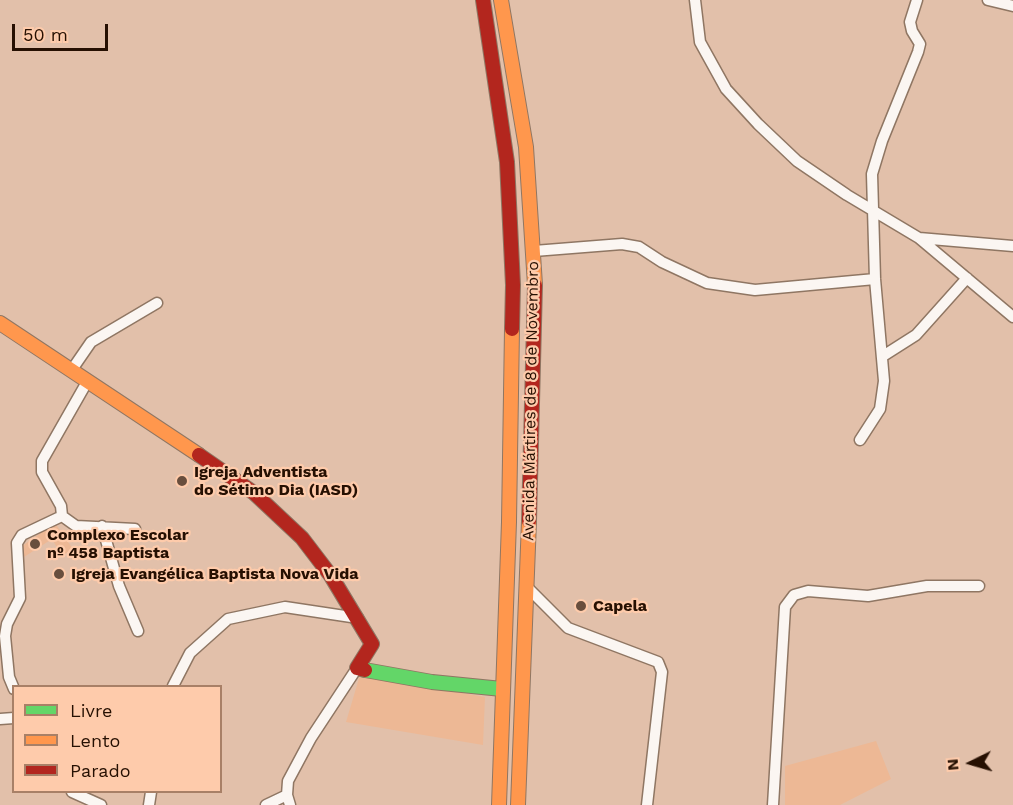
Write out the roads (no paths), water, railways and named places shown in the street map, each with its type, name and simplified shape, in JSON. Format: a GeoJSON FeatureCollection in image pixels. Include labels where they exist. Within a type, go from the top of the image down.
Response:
{"type":"FeatureCollection","features":[{"type":"Feature","properties":{"kind":"main road","name":"Avenida Mártires de 8 de Novembro"},"geometry":{"type":"LineString","coordinates":[[483,0],[503,123],[512,235],[513,340],[499,805]]}},
{"type":"Feature","properties":{"kind":"main road","name":"Avenida Mártires de 8 de Novembro"},"geometry":{"type":"LineString","coordinates":[[501,0],[526,147],[534,251],[533,409],[518,805]]}},
{"type":"Feature","properties":{"kind":"main road"},"geometry":{"type":"LineString","coordinates":[[0,323],[254,493],[302,538],[358,618],[372,644],[357,668],[432,682],[502,689]]}},
{"type":"Feature","properties":{"kind":"street"},"geometry":{"type":"LineString","coordinates":[[695,0],[700,42],[726,89],[758,124],[797,161],[919,238],[1013,317]]}},
{"type":"Feature","properties":{"kind":"street"},"geometry":{"type":"LineString","coordinates":[[860,440],[873,422],[883,396],[883,356],[875,279],[872,174],[882,141],[920,44],[912,32],[910,21],[917,0]]}},
{"type":"Feature","properties":{"kind":"street"},"geometry":{"type":"LineString","coordinates":[[988,0],[1013,3]]}},
{"type":"Feature","properties":{"kind":"street"},"geometry":{"type":"LineString","coordinates":[[919,238],[1013,246]]}},
{"type":"Feature","properties":{"kind":"street"},"geometry":{"type":"LineString","coordinates":[[534,251],[630,246],[639,248],[707,283],[755,291],[875,279]]}},
{"type":"Feature","properties":{"kind":"street"},"geometry":{"type":"LineString","coordinates":[[883,356],[916,335],[967,278]]}},
{"type":"Feature","properties":{"kind":"street"},"geometry":{"type":"LineString","coordinates":[[71,371],[92,342],[157,303]]}},
{"type":"Feature","properties":{"kind":"street"},"geometry":{"type":"LineString","coordinates":[[87,382],[42,461],[42,472],[61,506],[62,516],[76,526],[135,530]]}},
{"type":"Feature","properties":{"kind":"street"},"geometry":{"type":"LineString","coordinates":[[13,685],[9,677],[5,636],[7,624],[20,598],[17,543],[22,535],[62,516]]}},
{"type":"Feature","properties":{"kind":"street"},"geometry":{"type":"LineString","coordinates":[[102,526],[119,586],[138,630]]}},
{"type":"Feature","properties":{"kind":"street"},"geometry":{"type":"LineString","coordinates":[[526,586],[568,628],[658,662],[662,672],[647,805]]}},
{"type":"Feature","properties":{"kind":"street"},"geometry":{"type":"LineString","coordinates":[[773,805],[785,607],[794,595],[808,591],[868,596],[927,586],[979,586]]}},
{"type":"Feature","properties":{"kind":"street"},"geometry":{"type":"LineString","coordinates":[[174,685],[190,653],[228,619],[285,607],[358,618]]}},
{"type":"Feature","properties":{"kind":"street"},"geometry":{"type":"LineString","coordinates":[[266,805],[289,800],[288,781],[303,752],[357,668]]}},
{"type":"Feature","properties":{"kind":"street"},"geometry":{"type":"LineString","coordinates":[[74,793],[101,805]]}},
{"type":"Feature","properties":{"kind":"place","name":"Igreja Adventista do Sétimo Dia (IASD)"},"geometry":{"type":"Point","coordinates":[182,481]}},
{"type":"Feature","properties":{"kind":"place","name":"Complexo Escolar nº 458 Baptista"},"geometry":{"type":"Point","coordinates":[35,544]}},
{"type":"Feature","properties":{"kind":"place","name":"Igreja Evangélica Baptista Nova Vida"},"geometry":{"type":"Point","coordinates":[59,574]}},
{"type":"Feature","properties":{"kind":"place","name":"Capela"},"geometry":{"type":"Point","coordinates":[581,606]}}]}
